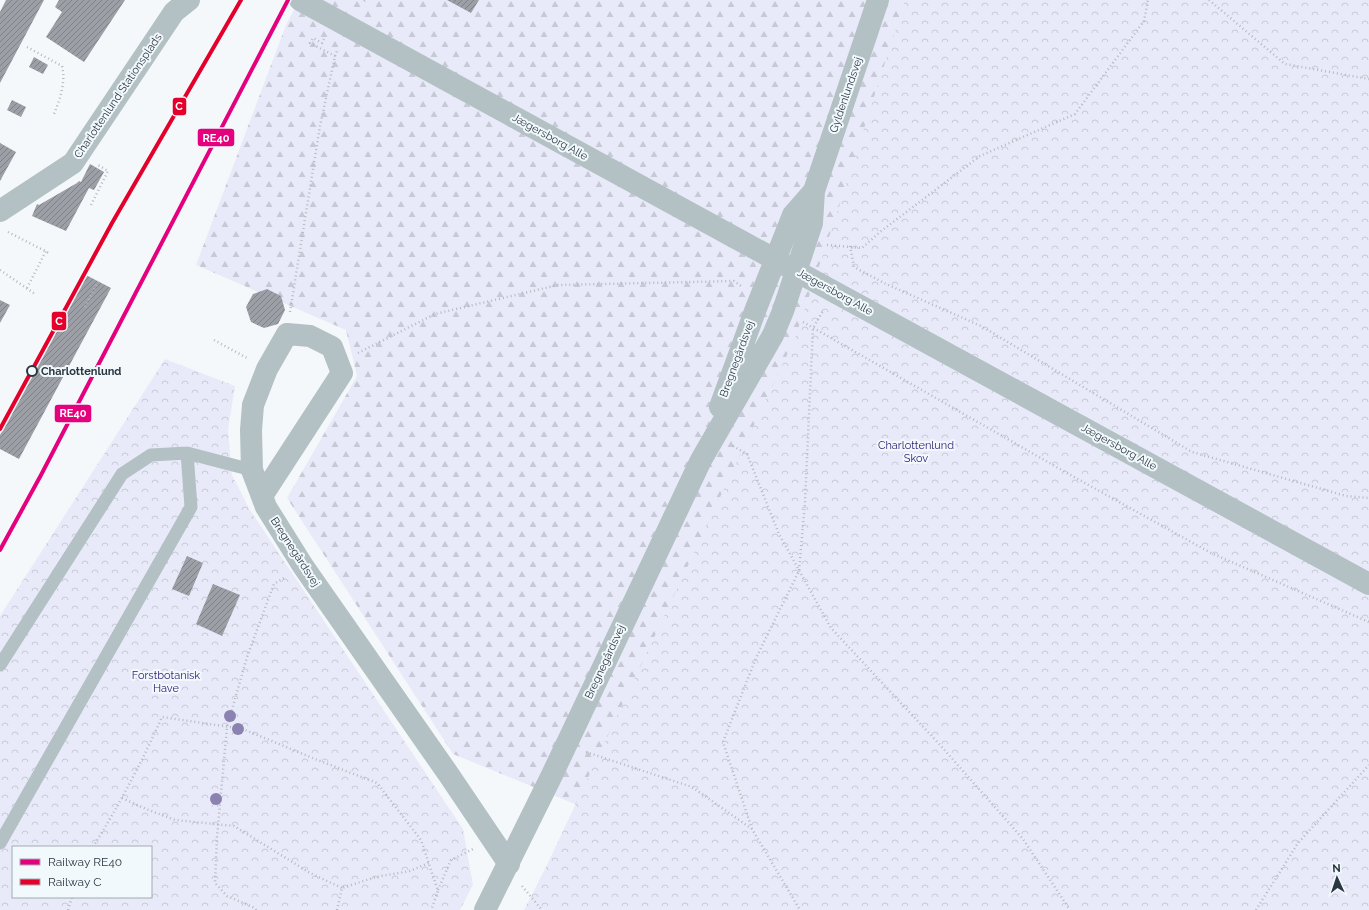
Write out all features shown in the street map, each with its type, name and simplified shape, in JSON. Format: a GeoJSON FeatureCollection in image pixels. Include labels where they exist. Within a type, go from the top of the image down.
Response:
{"type":"FeatureCollection","features":[{"type":"Feature","properties":{"kind":"street","name":"Charlottenlund Stationsplads"},"geometry":{"type":"LineString","coordinates":[[0,211],[73,163],[174,12],[189,0]]}},
{"type":"Feature","properties":{"kind":"street","name":"Jægersborg Alle"},"geometry":{"type":"LineString","coordinates":[[300,0],[1369,584]]}},
{"type":"Feature","properties":{"kind":"street","name":"Gyldenlundsvej"},"geometry":{"type":"LineString","coordinates":[[797,271],[812,223],[814,191],[878,0]]}},
{"type":"Feature","properties":{"kind":"street","name":"Gyldenlundsvej"},"geometry":{"type":"LineString","coordinates":[[775,260],[793,215],[814,191]]}},
{"type":"Feature","properties":{"kind":"street","name":"Bregnegårdsvej"},"geometry":{"type":"LineString","coordinates":[[701,460],[760,297],[775,260]]}},
{"type":"Feature","properties":{"kind":"street","name":"Bregnegårdsvej"},"geometry":{"type":"LineString","coordinates":[[485,910],[509,864],[701,460],[773,334],[784,311],[797,271]]}},
{"type":"Feature","properties":{"kind":"street","name":"Bregnegårdsvej"},"geometry":{"type":"LineString","coordinates":[[287,334],[266,369],[253,405],[251,430],[252,470],[266,507],[303,566],[449,774],[509,864]]}},
{"type":"Feature","properties":{"kind":"street"},"geometry":{"type":"LineString","coordinates":[[262,496],[342,373],[332,347],[310,336],[287,334]]}},
{"type":"Feature","properties":{"kind":"lane"},"geometry":{"type":"LineString","coordinates":[[0,665],[122,474],[151,455],[186,453],[252,470]]}},
{"type":"Feature","properties":{"kind":"lane"},"geometry":{"type":"LineString","coordinates":[[0,843],[191,507],[186,453]]}},
{"type":"Feature","properties":{"kind":"path"},"geometry":{"type":"LineString","coordinates":[[808,235],[824,244],[862,248],[880,232],[980,156],[1075,114],[1144,22],[1148,0]]}},
{"type":"Feature","properties":{"kind":"path"},"geometry":{"type":"LineString","coordinates":[[1209,0],[1285,64],[1369,79]]}},
{"type":"Feature","properties":{"kind":"path"},"geometry":{"type":"LineString","coordinates":[[322,43],[313,38],[310,43],[335,56]]}},
{"type":"Feature","properties":{"kind":"path"},"geometry":{"type":"LineString","coordinates":[[27,47],[62,66],[64,75],[59,102],[54,114]]}},
{"type":"Feature","properties":{"kind":"path"},"geometry":{"type":"LineString","coordinates":[[287,334],[320,126],[337,51]]}},
{"type":"Feature","properties":{"kind":"path"},"geometry":{"type":"LineString","coordinates":[[79,154],[108,171],[91,205]]}},
{"type":"Feature","properties":{"kind":"path"},"geometry":{"type":"LineString","coordinates":[[7,231],[48,252],[27,288]]}},
{"type":"Feature","properties":{"kind":"path"},"geometry":{"type":"LineString","coordinates":[[850,246],[854,268],[886,284],[981,326],[1192,452],[1346,496],[1369,498]]}},
{"type":"Feature","properties":{"kind":"path"},"geometry":{"type":"LineString","coordinates":[[0,270],[34,294]]}},
{"type":"Feature","properties":{"kind":"path"},"geometry":{"type":"LineString","coordinates":[[85,307],[99,280]]}},
{"type":"Feature","properties":{"kind":"path"},"geometry":{"type":"LineString","coordinates":[[337,360],[346,360],[435,314],[558,285],[734,281],[760,297]]}},
{"type":"Feature","properties":{"kind":"path"},"geometry":{"type":"LineString","coordinates":[[784,311],[1074,477],[1211,553],[1369,622]]}},
{"type":"Feature","properties":{"kind":"path"},"geometry":{"type":"LineString","coordinates":[[800,910],[752,829],[723,742],[756,658],[799,571],[805,502],[813,328]]}},
{"type":"Feature","properties":{"kind":"path"},"geometry":{"type":"LineString","coordinates":[[214,340],[266,369]]}},
{"type":"Feature","properties":{"kind":"path"},"geometry":{"type":"LineString","coordinates":[[715,435],[747,454],[779,534],[832,628],[942,746],[1023,839],[1070,910]]}},
{"type":"Feature","properties":{"kind":"path"},"geometry":{"type":"LineString","coordinates":[[256,910],[255,908],[227,896],[215,883],[218,824],[227,727],[247,657],[274,584],[303,566]]}},
{"type":"Feature","properties":{"kind":"path"},"geometry":{"type":"LineString","coordinates":[[94,846],[122,798],[162,717],[243,729],[315,760],[377,783],[421,840],[438,891]]}},
{"type":"Feature","properties":{"kind":"path"},"geometry":{"type":"LineString","coordinates":[[565,745],[692,787],[752,829]]}},
{"type":"Feature","properties":{"kind":"path"},"geometry":{"type":"LineString","coordinates":[[1256,910],[1298,843],[1369,765]]}},
{"type":"Feature","properties":{"kind":"path"},"geometry":{"type":"LineString","coordinates":[[122,798],[146,810],[175,820],[234,826],[310,873],[342,888],[376,878],[410,871],[429,863]]}},
{"type":"Feature","properties":{"kind":"path"},"geometry":{"type":"LineString","coordinates":[[432,910],[451,860],[471,849],[497,846]]}},
{"type":"Feature","properties":{"kind":"path"},"geometry":{"type":"LineString","coordinates":[[509,864],[523,889],[542,910]]}},
{"type":"Feature","properties":{"kind":"path"},"geometry":{"type":"LineString","coordinates":[[337,910],[342,888]]}},
{"type":"Feature","properties":{"kind":"path"},"geometry":{"type":"LineString","coordinates":[[68,910],[72,898]]}},
{"type":"Feature","properties":{"kind":"green space","name":"Charlottenlund Skov"},"geometry":{"type":"Polygon","coordinates":[[[299,0],[1369,0],[882,910],[862,910],[577,805],[453,754],[287,498],[357,376],[346,330],[196,265],[286,25],[299,0]]]}},
{"type":"Feature","properties":{"kind":"green space","name":"Charlottenlund Skov"},"geometry":{"type":"Polygon","coordinates":[[[905,0],[1369,0],[1369,910],[524,910],[546,867],[795,338],[835,219],[905,0]]]}},
{"type":"Feature","properties":{"kind":"green space","name":"Forstbotanisk Have"},"geometry":{"type":"Polygon","coordinates":[[[165,359],[235,386],[228,430],[232,475],[250,510],[463,829],[473,885],[460,910],[0,910],[0,616],[165,359]]]}},
{"type":"Feature","properties":{"kind":"building"},"geometry":{"type":"Polygon","coordinates":[[[6,0],[44,0],[0,83],[0,12],[6,0]]]}},
{"type":"Feature","properties":{"kind":"building"},"geometry":{"type":"Polygon","coordinates":[[[59,0],[125,0],[84,62],[46,37],[62,12],[55,7],[59,0]]]}},
{"type":"Feature","properties":{"kind":"building"},"geometry":{"type":"Polygon","coordinates":[[[447,0],[479,0],[471,13],[447,0]]]}},
{"type":"Feature","properties":{"kind":"building"},"geometry":{"type":"Polygon","coordinates":[[[34,57],[48,65],[43,74],[29,67],[34,57]]]}},
{"type":"Feature","properties":{"kind":"building"},"geometry":{"type":"Polygon","coordinates":[[[12,100],[26,107],[21,117],[7,110],[12,100]]]}},
{"type":"Feature","properties":{"kind":"building"},"geometry":{"type":"Polygon","coordinates":[[[0,143],[16,152],[0,181],[0,143]]]}},
{"type":"Feature","properties":{"kind":"building"},"geometry":{"type":"Polygon","coordinates":[[[90,164],[104,172],[94,190],[89,188],[66,231],[32,216],[37,204],[39,205],[79,181],[81,182],[90,164]]]}},
{"type":"Feature","properties":{"kind":"building"},"geometry":{"type":"Polygon","coordinates":[[[86,275],[111,288],[19,459],[0,449],[0,435],[86,275]]]}},
{"type":"Feature","properties":{"kind":"building"},"geometry":{"type":"Polygon","coordinates":[[[267,289],[281,296],[285,310],[278,324],[264,328],[251,322],[246,307],[253,294],[267,289]]]}},
{"type":"Feature","properties":{"kind":"building"},"geometry":{"type":"Polygon","coordinates":[[[0,300],[10,305],[0,323],[0,300]]]}},
{"type":"Feature","properties":{"kind":"building"},"geometry":{"type":"Polygon","coordinates":[[[187,556],[203,563],[189,596],[172,589],[187,556]]]}},
{"type":"Feature","properties":{"kind":"building"},"geometry":{"type":"Polygon","coordinates":[[[213,584],[240,595],[222,636],[196,624],[213,584]]]}},
{"type":"Feature","properties":{"kind":"rail line","name":"C"},"geometry":{"type":"LineString","coordinates":[[0,429],[112,223],[241,0]]}},
{"type":"Feature","properties":{"kind":"rail line","name":"RE40"},"geometry":{"type":"LineString","coordinates":[[0,550],[41,475],[288,0]]}},
{"type":"Feature","properties":{"kind":"place","name":"Charlottenlund"},"geometry":{"type":"Point","coordinates":[32,371]}}]}
